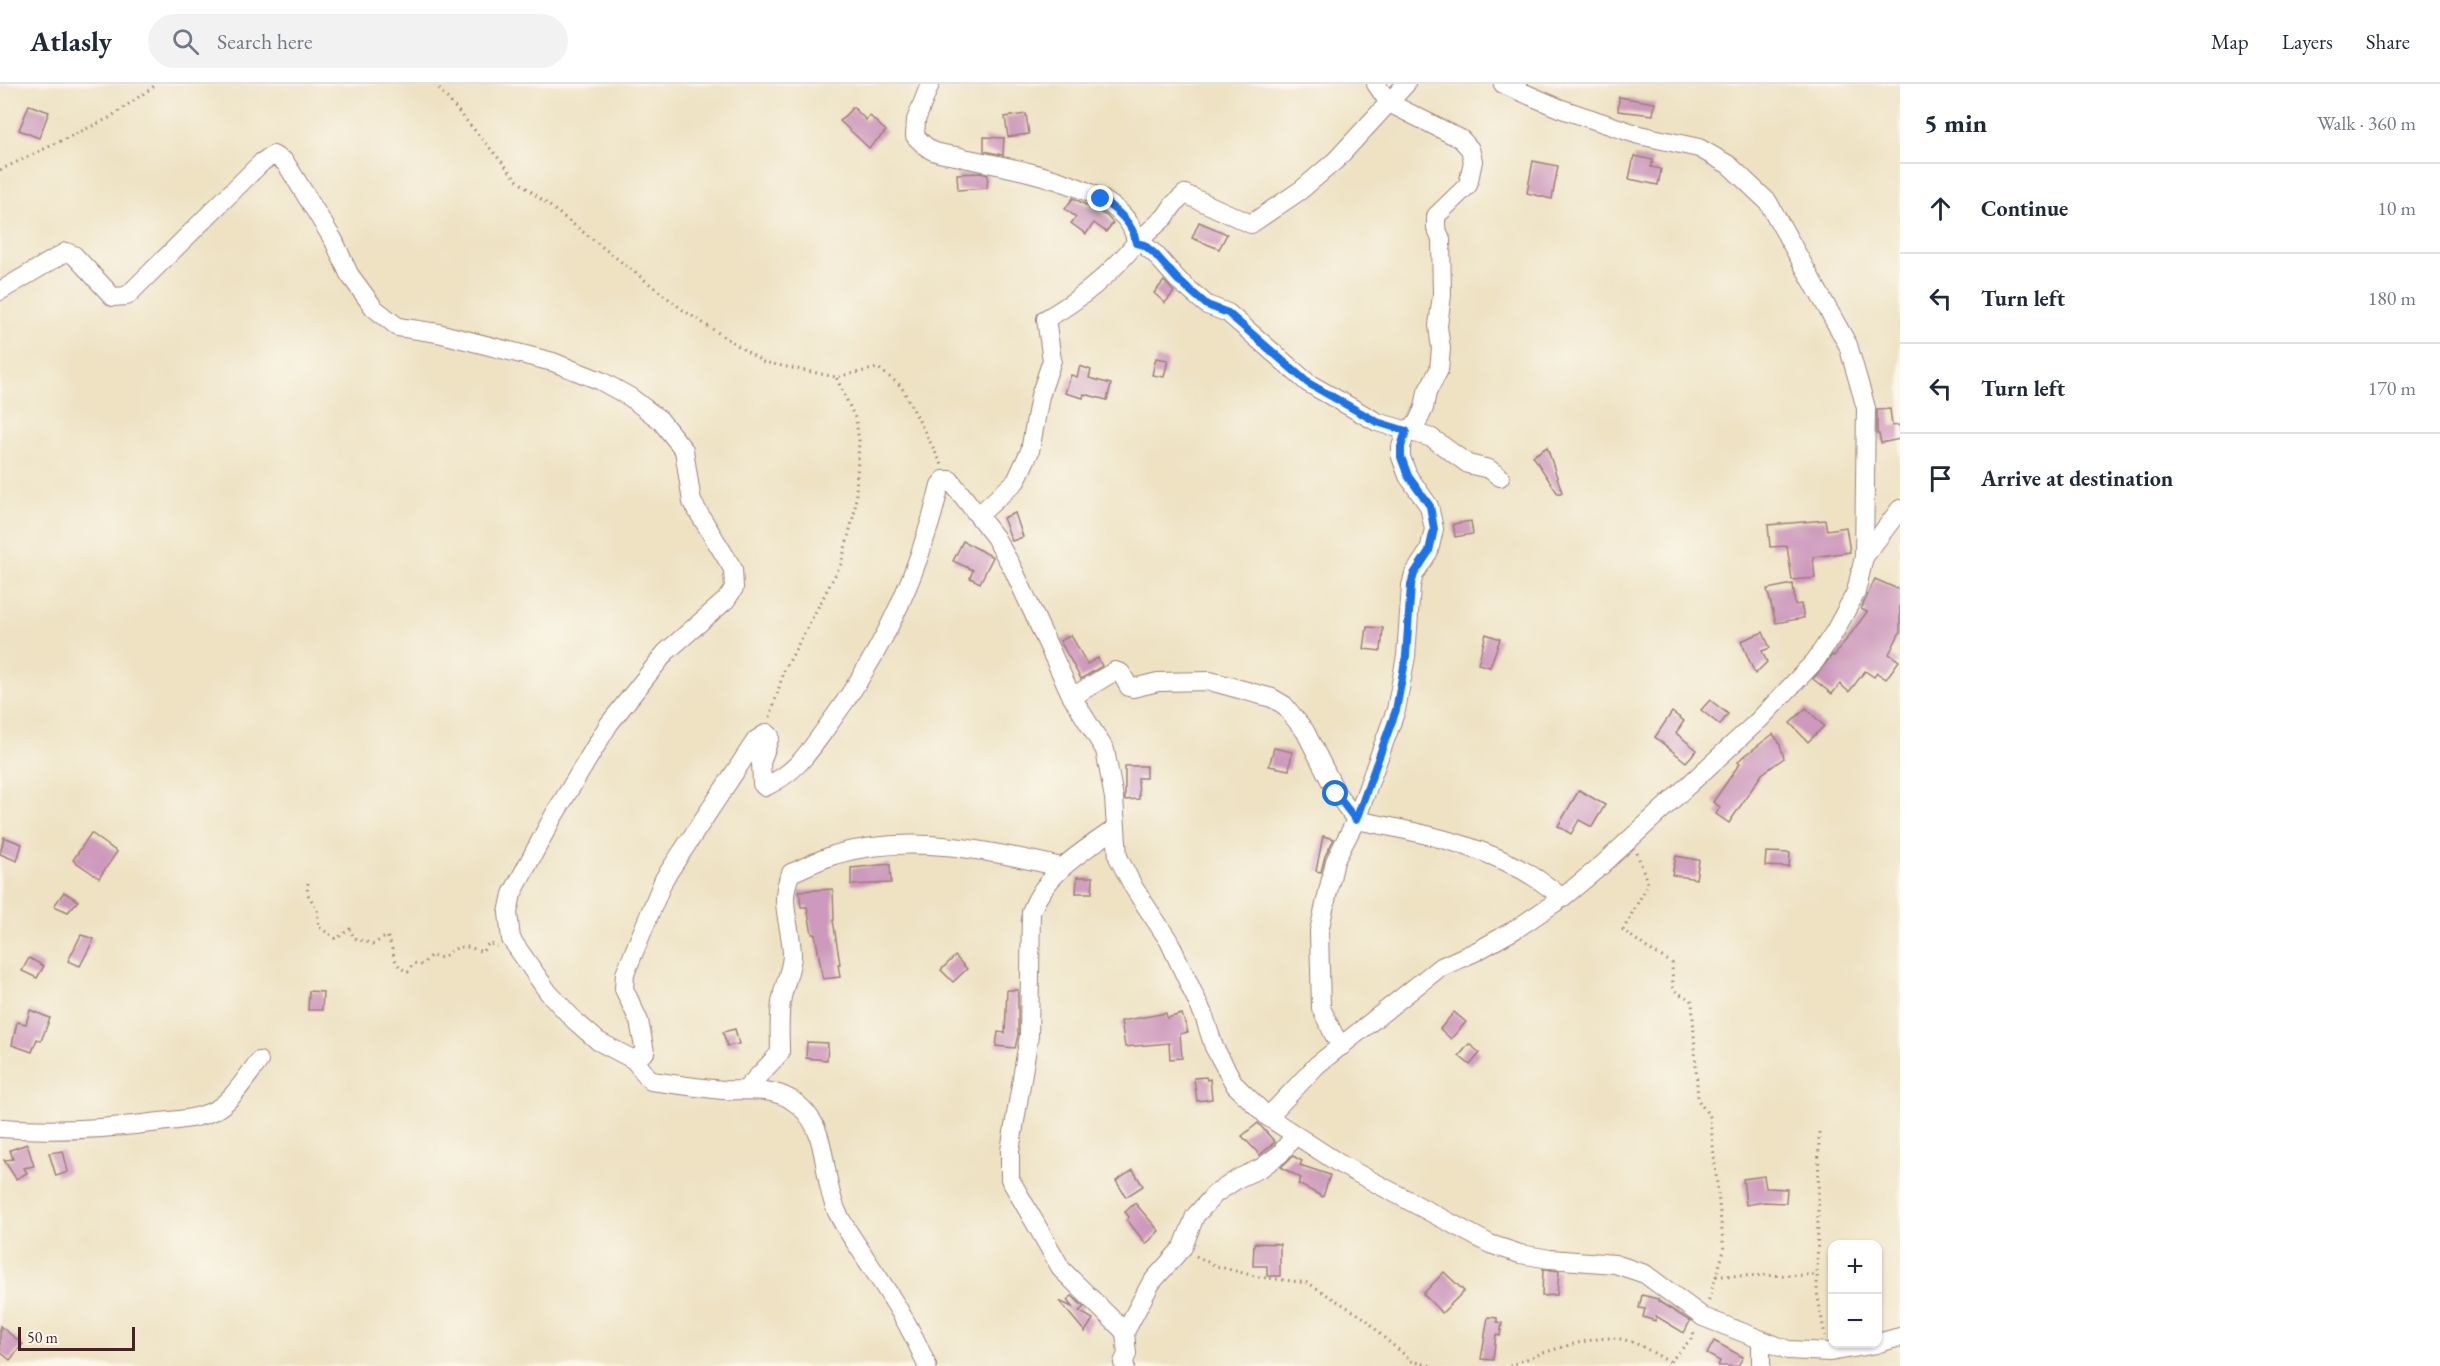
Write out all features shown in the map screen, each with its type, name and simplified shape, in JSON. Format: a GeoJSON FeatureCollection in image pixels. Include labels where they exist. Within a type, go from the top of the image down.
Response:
{"type":"FeatureCollection","features":[{"type":"Feature","properties":{"kind":"street"},"geometry":{"type":"LineString","coordinates":[[930,84],[916,120],[915,136],[933,151],[1061,180],[1101,199],[1120,213],[1135,233],[1136,243]]}},
{"type":"Feature","properties":{"kind":"street"},"geometry":{"type":"LineString","coordinates":[[1342,1046],[1321,1008],[1319,931],[1335,861],[1356,820],[1396,710],[1406,656],[1411,585],[1414,574],[1429,551],[1434,529],[1430,506],[1408,476],[1401,457],[1401,447],[1406,431],[1417,423],[1424,408],[1427,392],[1439,370],[1441,341],[1438,326],[1442,295],[1441,239],[1436,228],[1436,216],[1468,185],[1473,161],[1470,149],[1461,139],[1389,103],[1376,84]]}},
{"type":"Feature","properties":{"kind":"street"},"geometry":{"type":"LineString","coordinates":[[980,515],[1016,481],[1030,451],[1040,396],[1052,360],[1046,319],[1064,309],[1115,270],[1136,243],[1165,217],[1185,194],[1251,224],[1301,190],[1336,160],[1406,84]]}},
{"type":"Feature","properties":{"kind":"street"},"geometry":{"type":"LineString","coordinates":[[1268,1117],[1317,1065],[1439,968],[1477,951],[1562,898],[1760,720],[1815,661],[1835,631],[1856,592],[1864,557],[1866,408],[1848,345],[1768,202],[1729,165],[1699,148],[1639,135],[1559,108],[1503,84]]}},
{"type":"Feature","properties":{"kind":"street"},"geometry":{"type":"LineString","coordinates":[[0,291],[66,252],[74,255],[113,297],[127,296],[262,162],[273,155],[289,167],[334,241],[349,274],[374,308],[398,327],[438,333],[553,362],[602,381],[630,397],[660,420],[684,450],[692,502],[733,568],[734,588],[726,600],[666,652],[616,715],[553,817],[513,894],[508,913],[511,939],[548,992],[575,1021],[598,1041],[634,1060],[651,1081],[724,1090],[746,1089],[776,1092],[791,1100],[815,1122],[821,1137],[828,1186],[835,1208],[892,1299],[920,1348],[927,1366]]}},
{"type":"Feature","properties":{"kind":"street"},"geometry":{"type":"LineString","coordinates":[[1136,243],[1144,245],[1155,254],[1178,280],[1207,305],[1228,313],[1308,383],[1377,422],[1432,438],[1468,464],[1489,469],[1500,477]]}},
{"type":"Feature","properties":{"kind":"street"},"geometry":{"type":"LineString","coordinates":[[634,1060],[645,1052],[639,1021],[624,989],[625,974],[664,879],[756,740],[767,734],[770,736],[761,763],[762,784],[765,787],[794,770],[852,693],[872,659],[905,592],[929,529],[940,485],[944,480],[950,480],[980,515],[1013,569],[1072,697],[1105,750],[1118,857],[1134,888],[1169,941],[1204,1016],[1214,1047],[1235,1085],[1268,1117],[1340,1164],[1490,1244],[1520,1254],[1550,1259],[1615,1264],[1645,1274],[1699,1313],[1788,1350],[1830,1352],[1851,1348]]}},
{"type":"Feature","properties":{"kind":"street"},"geometry":{"type":"LineString","coordinates":[[1864,557],[1900,509]]}},
{"type":"Feature","properties":{"kind":"street"},"geometry":{"type":"LineString","coordinates":[[1072,697],[1115,671],[1121,673],[1129,687],[1186,680],[1210,681],[1272,698],[1284,705],[1305,731],[1336,794],[1356,820],[1401,828],[1464,846],[1499,859],[1548,886],[1562,898]]}},
{"type":"Feature","properties":{"kind":"street"},"geometry":{"type":"LineString","coordinates":[[1116,828],[1060,867],[1037,896],[1031,912],[1029,1036],[1010,1151],[1010,1179],[1062,1270],[1125,1332]]}},
{"type":"Feature","properties":{"kind":"street"},"geometry":{"type":"LineString","coordinates":[[746,1089],[780,1053],[778,1019],[792,954],[784,900],[786,885],[791,873],[835,855],[903,846],[968,847],[1060,867]]}},
{"type":"Feature","properties":{"kind":"street"},"geometry":{"type":"LineString","coordinates":[[0,1128],[33,1131],[123,1127],[200,1116],[224,1104],[259,1061]]}},
{"type":"Feature","properties":{"kind":"street"},"geometry":{"type":"LineString","coordinates":[[1125,1366],[1123,1363],[1127,1354],[1125,1332],[1151,1283],[1183,1247],[1194,1216],[1206,1202],[1239,1178],[1261,1168],[1280,1155],[1295,1135]]}},
{"type":"Feature","properties":{"kind":"street"},"geometry":{"type":"LineString","coordinates":[[1882,1342],[1900,1337]]}},
{"type":"Feature","properties":{"kind":"street"},"geometry":{"type":"LineString","coordinates":[[1761,1340],[1761,1366]]}},
{"type":"Feature","properties":{"kind":"path"},"geometry":{"type":"LineString","coordinates":[[0,170],[109,118],[158,84]]}},
{"type":"Feature","properties":{"kind":"path"},"geometry":{"type":"LineString","coordinates":[[435,84],[519,182],[683,310],[763,362],[836,377],[878,368],[901,386],[950,480]]}},
{"type":"Feature","properties":{"kind":"path"},"geometry":{"type":"LineString","coordinates":[[767,734],[772,708],[784,671],[841,564],[855,510],[859,441],[856,420],[836,377]]}},
{"type":"Feature","properties":{"kind":"path"},"geometry":{"type":"LineString","coordinates":[[1510,1366],[1558,1350],[1614,1338],[1645,1347],[1667,1364],[1691,1339],[1724,1251],[1710,1117],[1698,1100],[1692,1001],[1673,990],[1672,963],[1623,930],[1648,884],[1632,837]]}},
{"type":"Feature","properties":{"kind":"path"},"geometry":{"type":"LineString","coordinates":[[308,883],[307,893],[317,909],[319,927],[322,931],[336,939],[350,929],[354,938],[373,944],[387,936],[395,961],[401,969],[408,972],[413,963],[422,965],[431,955],[436,958],[443,957],[457,948],[470,947],[482,952],[489,943],[501,950],[519,951]]}},
{"type":"Feature","properties":{"kind":"path"},"geometry":{"type":"LineString","coordinates":[[1819,1132],[1816,1211],[1818,1275],[1822,1327],[1830,1352]]}},
{"type":"Feature","properties":{"kind":"path"},"geometry":{"type":"LineString","coordinates":[[1183,1247],[1216,1266],[1259,1277],[1308,1283],[1366,1319],[1412,1361],[1432,1366]]}},
{"type":"Feature","properties":{"kind":"path"},"geometry":{"type":"LineString","coordinates":[[1716,1276],[1818,1275]]}},
{"type":"Feature","properties":{"kind":"building"},"geometry":{"type":"Polygon","coordinates":[[[1619,97],[1655,103],[1653,115],[1618,111],[1619,97]]]}},
{"type":"Feature","properties":{"kind":"building"},"geometry":{"type":"Polygon","coordinates":[[[29,105],[49,112],[39,138],[19,130],[29,105]]]}},
{"type":"Feature","properties":{"kind":"building"},"geometry":{"type":"Polygon","coordinates":[[[853,107],[866,120],[870,116],[886,131],[869,148],[840,121],[853,107]]]}},
{"type":"Feature","properties":{"kind":"building"},"geometry":{"type":"Polygon","coordinates":[[[1026,114],[1029,134],[1008,137],[1005,117],[1026,114]]]}},
{"type":"Feature","properties":{"kind":"building"},"geometry":{"type":"Polygon","coordinates":[[[984,137],[1004,138],[1003,155],[984,151],[984,137]]]}},
{"type":"Feature","properties":{"kind":"building"},"geometry":{"type":"Polygon","coordinates":[[[1634,156],[1653,160],[1651,167],[1661,169],[1658,185],[1629,179],[1634,156]]]}},
{"type":"Feature","properties":{"kind":"building"},"geometry":{"type":"Polygon","coordinates":[[[1533,161],[1558,166],[1552,199],[1527,193],[1533,161]]]}},
{"type":"Feature","properties":{"kind":"building"},"geometry":{"type":"Polygon","coordinates":[[[957,174],[988,175],[987,188],[958,190],[957,174]]]}},
{"type":"Feature","properties":{"kind":"building"},"geometry":{"type":"Polygon","coordinates":[[[1073,198],[1107,216],[1113,223],[1106,232],[1094,223],[1086,234],[1071,223],[1076,217],[1065,209],[1073,198]]]}},
{"type":"Feature","properties":{"kind":"building"},"geometry":{"type":"Polygon","coordinates":[[[1199,222],[1227,234],[1219,249],[1192,238],[1199,222]]]}},
{"type":"Feature","properties":{"kind":"building"},"geometry":{"type":"Polygon","coordinates":[[[1164,281],[1174,292],[1165,303],[1154,293],[1164,281]]]}},
{"type":"Feature","properties":{"kind":"building"},"geometry":{"type":"Polygon","coordinates":[[[1156,358],[1168,360],[1164,377],[1152,375],[1156,358]]]}},
{"type":"Feature","properties":{"kind":"building"},"geometry":{"type":"Polygon","coordinates":[[[1080,366],[1091,370],[1089,378],[1111,384],[1107,400],[1084,394],[1083,398],[1065,393],[1071,375],[1077,377],[1080,366]]]}},
{"type":"Feature","properties":{"kind":"building"},"geometry":{"type":"Polygon","coordinates":[[[1890,409],[1892,426],[1900,425],[1900,439],[1881,443],[1879,434],[1877,434],[1877,410],[1890,409]]]}},
{"type":"Feature","properties":{"kind":"building"},"geometry":{"type":"Polygon","coordinates":[[[1547,447],[1562,492],[1558,494],[1533,456],[1547,447]]]}},
{"type":"Feature","properties":{"kind":"building"},"geometry":{"type":"Polygon","coordinates":[[[1015,513],[1023,537],[1012,541],[1003,518],[1015,513]]]}},
{"type":"Feature","properties":{"kind":"building"},"geometry":{"type":"Polygon","coordinates":[[[1825,520],[1827,530],[1846,527],[1850,552],[1813,557],[1815,578],[1792,580],[1787,546],[1770,547],[1768,525],[1825,520]]]}},
{"type":"Feature","properties":{"kind":"building"},"geometry":{"type":"Polygon","coordinates":[[[1471,521],[1473,534],[1455,537],[1453,524],[1471,521]]]}},
{"type":"Feature","properties":{"kind":"building"},"geometry":{"type":"Polygon","coordinates":[[[963,541],[993,557],[980,583],[970,578],[973,570],[953,561],[963,541]]]}},
{"type":"Feature","properties":{"kind":"building"},"geometry":{"type":"Polygon","coordinates":[[[1875,579],[1900,590],[1900,632],[1889,654],[1899,661],[1886,679],[1877,673],[1874,677],[1865,671],[1849,692],[1840,684],[1832,694],[1813,679],[1832,655],[1834,656],[1867,612],[1861,609],[1875,579]]]}},
{"type":"Feature","properties":{"kind":"building"},"geometry":{"type":"Polygon","coordinates":[[[1793,584],[1795,605],[1801,604],[1804,618],[1776,623],[1767,589],[1793,584]]]}},
{"type":"Feature","properties":{"kind":"building"},"geometry":{"type":"Polygon","coordinates":[[[1367,627],[1383,628],[1381,651],[1364,649],[1367,627]]]}},
{"type":"Feature","properties":{"kind":"building"},"geometry":{"type":"Polygon","coordinates":[[[1763,632],[1770,648],[1762,651],[1767,662],[1755,674],[1741,641],[1763,632]]]}},
{"type":"Feature","properties":{"kind":"building"},"geometry":{"type":"Polygon","coordinates":[[[1486,634],[1500,639],[1490,667],[1478,664],[1486,634]]]}},
{"type":"Feature","properties":{"kind":"building"},"geometry":{"type":"Polygon","coordinates":[[[1071,635],[1087,664],[1098,658],[1102,666],[1081,679],[1060,641],[1071,635]]]}},
{"type":"Feature","properties":{"kind":"building"},"geometry":{"type":"Polygon","coordinates":[[[1710,700],[1728,714],[1720,725],[1701,710],[1710,700]]]}},
{"type":"Feature","properties":{"kind":"building"},"geometry":{"type":"Polygon","coordinates":[[[1806,708],[1824,726],[1808,742],[1790,723],[1806,708]]]}},
{"type":"Feature","properties":{"kind":"building"},"geometry":{"type":"Polygon","coordinates":[[[1672,712],[1684,721],[1676,733],[1697,750],[1686,762],[1655,737],[1672,712]]]}},
{"type":"Feature","properties":{"kind":"building"},"geometry":{"type":"Polygon","coordinates":[[[1773,734],[1779,742],[1784,758],[1762,774],[1729,823],[1716,814],[1720,807],[1713,802],[1740,763],[1738,761],[1773,734]]]}},
{"type":"Feature","properties":{"kind":"building"},"geometry":{"type":"Polygon","coordinates":[[[1274,748],[1292,752],[1289,770],[1269,766],[1274,748]]]}},
{"type":"Feature","properties":{"kind":"building"},"geometry":{"type":"Polygon","coordinates":[[[1125,766],[1146,766],[1146,778],[1138,778],[1139,799],[1125,800],[1125,766]]]}},
{"type":"Feature","properties":{"kind":"building"},"geometry":{"type":"Polygon","coordinates":[[[1579,790],[1605,805],[1592,827],[1579,820],[1571,834],[1558,826],[1579,790]]]}},
{"type":"Feature","properties":{"kind":"building"},"geometry":{"type":"Polygon","coordinates":[[[91,833],[117,852],[99,878],[73,860],[91,833]]]}},
{"type":"Feature","properties":{"kind":"building"},"geometry":{"type":"Polygon","coordinates":[[[1323,836],[1334,839],[1325,856],[1321,872],[1316,871],[1323,836]]]}},
{"type":"Feature","properties":{"kind":"building"},"geometry":{"type":"Polygon","coordinates":[[[4,837],[22,844],[17,861],[0,854],[4,837]]]}},
{"type":"Feature","properties":{"kind":"building"},"geometry":{"type":"Polygon","coordinates":[[[1766,852],[1790,853],[1789,867],[1765,866],[1766,852]]]}},
{"type":"Feature","properties":{"kind":"building"},"geometry":{"type":"Polygon","coordinates":[[[1676,856],[1699,860],[1696,879],[1672,875],[1676,856]]]}},
{"type":"Feature","properties":{"kind":"building"},"geometry":{"type":"Polygon","coordinates":[[[890,864],[891,883],[851,885],[851,868],[890,864]]]}},
{"type":"Feature","properties":{"kind":"building"},"geometry":{"type":"Polygon","coordinates":[[[1077,877],[1093,877],[1092,893],[1076,893],[1077,877]]]}},
{"type":"Feature","properties":{"kind":"building"},"geometry":{"type":"Polygon","coordinates":[[[833,889],[833,920],[840,977],[823,979],[815,934],[812,934],[807,907],[801,907],[799,891],[833,889]]]}},
{"type":"Feature","properties":{"kind":"building"},"geometry":{"type":"Polygon","coordinates":[[[64,892],[78,901],[68,912],[54,906],[64,892]]]}},
{"type":"Feature","properties":{"kind":"building"},"geometry":{"type":"Polygon","coordinates":[[[81,935],[94,939],[80,966],[68,961],[81,935]]]}},
{"type":"Feature","properties":{"kind":"building"},"geometry":{"type":"Polygon","coordinates":[[[955,956],[967,969],[953,982],[941,970],[955,956]]]}},
{"type":"Feature","properties":{"kind":"building"},"geometry":{"type":"Polygon","coordinates":[[[29,958],[44,966],[37,978],[22,971],[29,958]]]}},
{"type":"Feature","properties":{"kind":"building"},"geometry":{"type":"Polygon","coordinates":[[[1007,990],[1018,990],[1018,1035],[1015,1048],[996,1046],[998,1032],[1005,1033],[1007,990]]]}},
{"type":"Feature","properties":{"kind":"building"},"geometry":{"type":"Polygon","coordinates":[[[309,991],[323,992],[322,1010],[308,1010],[309,991]]]}},
{"type":"Feature","properties":{"kind":"building"},"geometry":{"type":"Polygon","coordinates":[[[30,1010],[50,1018],[41,1041],[37,1039],[32,1052],[12,1045],[17,1022],[26,1024],[30,1010]]]}},
{"type":"Feature","properties":{"kind":"building"},"geometry":{"type":"Polygon","coordinates":[[[1454,1012],[1466,1022],[1451,1039],[1440,1029],[1454,1012]]]}},
{"type":"Feature","properties":{"kind":"building"},"geometry":{"type":"Polygon","coordinates":[[[1166,1013],[1167,1018],[1182,1014],[1188,1032],[1180,1034],[1182,1058],[1170,1059],[1169,1043],[1125,1047],[1121,1021],[1166,1013]]]}},
{"type":"Feature","properties":{"kind":"building"},"geometry":{"type":"Polygon","coordinates":[[[735,1029],[739,1044],[727,1046],[723,1032],[735,1029]]]}},
{"type":"Feature","properties":{"kind":"building"},"geometry":{"type":"Polygon","coordinates":[[[807,1042],[828,1043],[827,1060],[806,1058],[807,1042]]]}},
{"type":"Feature","properties":{"kind":"building"},"geometry":{"type":"Polygon","coordinates":[[[1469,1044],[1480,1053],[1470,1065],[1459,1056],[1469,1044]]]}},
{"type":"Feature","properties":{"kind":"building"},"geometry":{"type":"Polygon","coordinates":[[[1206,1077],[1207,1080],[1210,1079],[1212,1099],[1197,1101],[1194,1078],[1206,1077]]]}},
{"type":"Feature","properties":{"kind":"building"},"geometry":{"type":"Polygon","coordinates":[[[1258,1123],[1275,1142],[1260,1155],[1242,1136],[1258,1123]]]}},
{"type":"Feature","properties":{"kind":"building"},"geometry":{"type":"Polygon","coordinates":[[[27,1144],[34,1166],[24,1168],[27,1173],[16,1179],[4,1160],[13,1159],[10,1150],[27,1144]]]}},
{"type":"Feature","properties":{"kind":"building"},"geometry":{"type":"Polygon","coordinates":[[[63,1151],[68,1172],[56,1176],[49,1153],[63,1151]]]}},
{"type":"Feature","properties":{"kind":"building"},"geometry":{"type":"Polygon","coordinates":[[[1293,1156],[1302,1161],[1300,1165],[1330,1175],[1323,1197],[1298,1184],[1301,1178],[1281,1167],[1293,1156]]]}},
{"type":"Feature","properties":{"kind":"building"},"geometry":{"type":"Polygon","coordinates":[[[1133,1170],[1143,1186],[1126,1197],[1116,1181],[1133,1170]]]}},
{"type":"Feature","properties":{"kind":"building"},"geometry":{"type":"Polygon","coordinates":[[[1764,1176],[1766,1188],[1787,1189],[1786,1203],[1764,1202],[1746,1205],[1743,1179],[1764,1176]]]}},
{"type":"Feature","properties":{"kind":"building"},"geometry":{"type":"Polygon","coordinates":[[[1135,1203],[1159,1231],[1146,1244],[1127,1220],[1129,1217],[1125,1212],[1135,1203]]]}},
{"type":"Feature","properties":{"kind":"building"},"geometry":{"type":"Polygon","coordinates":[[[1254,1243],[1280,1244],[1280,1276],[1267,1276],[1267,1266],[1253,1266],[1254,1243]]]}},
{"type":"Feature","properties":{"kind":"building"},"geometry":{"type":"Polygon","coordinates":[[[1543,1269],[1559,1271],[1557,1295],[1542,1296],[1543,1269]]]}},
{"type":"Feature","properties":{"kind":"building"},"geometry":{"type":"Polygon","coordinates":[[[1444,1272],[1464,1291],[1442,1313],[1423,1294],[1444,1272]]]}},
{"type":"Feature","properties":{"kind":"building"},"geometry":{"type":"Polygon","coordinates":[[[1642,1295],[1658,1299],[1690,1321],[1684,1333],[1656,1316],[1655,1321],[1643,1317],[1645,1309],[1639,1308],[1642,1295]]]}},
{"type":"Feature","properties":{"kind":"building"},"geometry":{"type":"Polygon","coordinates":[[[1072,1296],[1084,1307],[1079,1311],[1093,1319],[1085,1332],[1059,1301],[1072,1307],[1067,1300],[1072,1296]]]}},
{"type":"Feature","properties":{"kind":"building"},"geometry":{"type":"Polygon","coordinates":[[[1488,1317],[1497,1318],[1497,1322],[1502,1323],[1500,1336],[1496,1335],[1493,1360],[1481,1359],[1488,1317]]]}},
{"type":"Feature","properties":{"kind":"building"},"geometry":{"type":"Polygon","coordinates":[[[0,1326],[23,1344],[10,1360],[0,1352],[0,1326]]]}},
{"type":"Feature","properties":{"kind":"building"},"geometry":{"type":"Polygon","coordinates":[[[1714,1341],[1743,1357],[1738,1366],[1718,1366],[1720,1361],[1707,1354],[1714,1341]]]}},
{"type":"Feature","properties":{"kind":"route"},"geometry":{"type":"LineString","coordinates":[[1101,199],[1120,213],[1135,233],[1136,243],[1144,245],[1155,254],[1178,280],[1207,305],[1228,313],[1308,383],[1377,422],[1406,431],[1401,447],[1403,466],[1430,506],[1434,529],[1429,551],[1414,574],[1411,585],[1406,656],[1396,710],[1356,820],[1336,794]]}}]}
